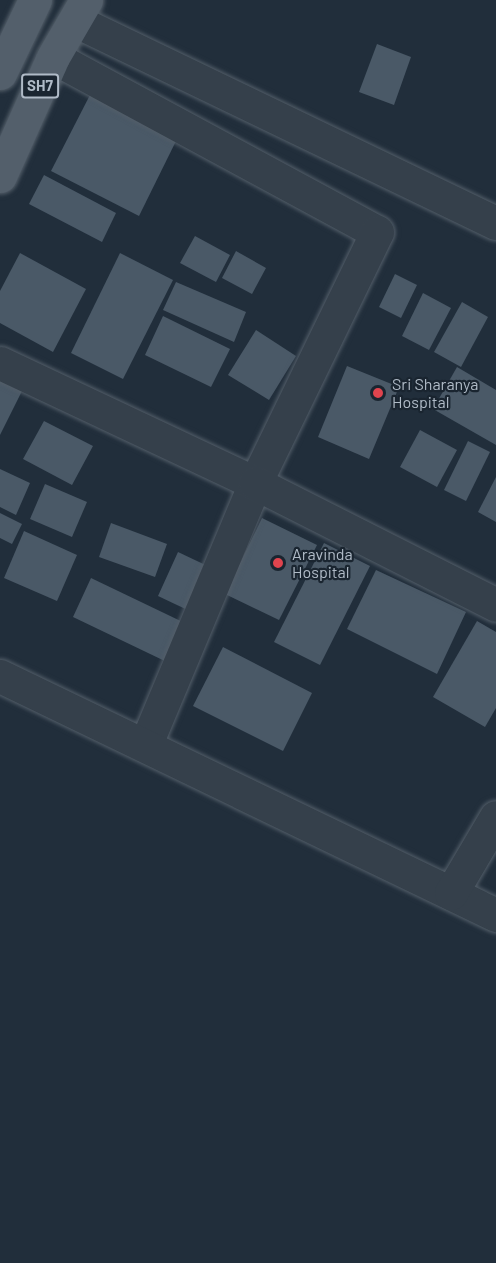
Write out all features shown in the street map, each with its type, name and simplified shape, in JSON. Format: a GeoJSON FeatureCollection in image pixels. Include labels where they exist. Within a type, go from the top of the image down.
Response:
{"type":"FeatureCollection","features":[{"type":"Feature","properties":{"kind":"main road","name":"SH7"},"geometry":{"type":"LineString","coordinates":[[0,73],[34,0]]}},
{"type":"Feature","properties":{"kind":"main road","name":"SH7"},"geometry":{"type":"LineString","coordinates":[[0,176],[53,57],[81,10]]}},
{"type":"Feature","properties":{"kind":"street"},"geometry":{"type":"LineString","coordinates":[[81,10],[496,223]]}},
{"type":"Feature","properties":{"kind":"street"},"geometry":{"type":"LineString","coordinates":[[53,57],[377,232],[255,483],[146,743]]}},
{"type":"Feature","properties":{"kind":"street"},"geometry":{"type":"LineString","coordinates":[[0,363],[255,483],[496,605]]}},
{"type":"Feature","properties":{"kind":"street"},"geometry":{"type":"LineString","coordinates":[[0,676],[146,743],[496,915]]}},
{"type":"Feature","properties":{"kind":"street"},"geometry":{"type":"LineString","coordinates":[[451,893],[496,817]]}},
{"type":"Feature","properties":{"kind":"building"},"geometry":{"type":"Polygon","coordinates":[[[377,44],[411,57],[394,105],[359,92],[377,44]]]}},
{"type":"Feature","properties":{"kind":"building"},"geometry":{"type":"Polygon","coordinates":[[[91,93],[178,137],[139,216],[51,171],[91,93]]]}},
{"type":"Feature","properties":{"kind":"building"},"geometry":{"type":"Polygon","coordinates":[[[44,175],[116,213],[102,242],[29,204],[44,175]]]}},
{"type":"Feature","properties":{"kind":"building"},"geometry":{"type":"Polygon","coordinates":[[[195,236],[230,255],[216,282],[180,263],[195,236]]]}},
{"type":"Feature","properties":{"kind":"building"},"geometry":{"type":"Polygon","coordinates":[[[236,251],[266,268],[252,294],[222,278],[236,251]]]}},
{"type":"Feature","properties":{"kind":"building"},"geometry":{"type":"Polygon","coordinates":[[[20,253],[86,289],[53,352],[0,323],[0,291],[20,253]]]}},
{"type":"Feature","properties":{"kind":"building"},"geometry":{"type":"Polygon","coordinates":[[[120,253],[173,280],[123,379],[71,353],[120,253]]]}},
{"type":"Feature","properties":{"kind":"building"},"geometry":{"type":"Polygon","coordinates":[[[395,274],[417,285],[401,318],[379,307],[395,274]]]}},
{"type":"Feature","properties":{"kind":"building"},"geometry":{"type":"Polygon","coordinates":[[[176,282],[246,312],[234,342],[163,310],[176,282]]]}},
{"type":"Feature","properties":{"kind":"building"},"geometry":{"type":"Polygon","coordinates":[[[423,293],[451,308],[429,350],[402,336],[423,293]]]}},
{"type":"Feature","properties":{"kind":"building"},"geometry":{"type":"Polygon","coordinates":[[[462,302],[488,317],[461,367],[434,352],[462,302]]]}},
{"type":"Feature","properties":{"kind":"building"},"geometry":{"type":"Polygon","coordinates":[[[163,316],[230,349],[211,387],[145,355],[163,316]]]}},
{"type":"Feature","properties":{"kind":"building"},"geometry":{"type":"Polygon","coordinates":[[[256,330],[296,356],[269,400],[228,375],[256,330]]]}},
{"type":"Feature","properties":{"kind":"building"},"geometry":{"type":"Polygon","coordinates":[[[347,366],[399,387],[369,459],[318,437],[347,366]]]}},
{"type":"Feature","properties":{"kind":"building"},"geometry":{"type":"Polygon","coordinates":[[[457,367],[496,390],[496,445],[433,409],[457,367]]]}},
{"type":"Feature","properties":{"kind":"building"},"geometry":{"type":"Polygon","coordinates":[[[0,375],[24,387],[0,435],[0,375]]]}},
{"type":"Feature","properties":{"kind":"building"},"geometry":{"type":"Polygon","coordinates":[[[44,421],[93,446],[72,485],[23,459],[44,421]]]}},
{"type":"Feature","properties":{"kind":"building"},"geometry":{"type":"Polygon","coordinates":[[[420,430],[457,450],[437,487],[400,467],[420,430]]]}},
{"type":"Feature","properties":{"kind":"building"},"geometry":{"type":"Polygon","coordinates":[[[468,441],[490,452],[466,501],[444,490],[468,441]]]}},
{"type":"Feature","properties":{"kind":"building"},"geometry":{"type":"Polygon","coordinates":[[[0,469],[30,483],[16,515],[0,507],[0,469]]]}},
{"type":"Feature","properties":{"kind":"building"},"geometry":{"type":"Polygon","coordinates":[[[496,477],[496,522],[478,512],[496,477]]]}},
{"type":"Feature","properties":{"kind":"building"},"geometry":{"type":"Polygon","coordinates":[[[45,484],[87,502],[72,537],[30,519],[45,484]]]}},
{"type":"Feature","properties":{"kind":"building"},"geometry":{"type":"Polygon","coordinates":[[[0,513],[22,524],[12,544],[0,538],[0,513]]]}},
{"type":"Feature","properties":{"kind":"building"},"geometry":{"type":"Polygon","coordinates":[[[262,518],[317,545],[279,620],[225,594],[262,518]]]}},
{"type":"Feature","properties":{"kind":"building"},"geometry":{"type":"Polygon","coordinates":[[[111,523],[167,544],[155,577],[99,557],[111,523]]]}},
{"type":"Feature","properties":{"kind":"building"},"geometry":{"type":"Polygon","coordinates":[[[24,531],[77,555],[57,601],[4,578],[24,531]]]}},
{"type":"Feature","properties":{"kind":"building"},"geometry":{"type":"Polygon","coordinates":[[[324,543],[370,566],[320,665],[274,642],[324,543]]]}},
{"type":"Feature","properties":{"kind":"building"},"geometry":{"type":"Polygon","coordinates":[[[178,552],[216,570],[196,614],[158,596],[178,552]]]}},
{"type":"Feature","properties":{"kind":"building"},"geometry":{"type":"Polygon","coordinates":[[[376,570],[466,612],[437,674],[347,629],[376,570]]]}},
{"type":"Feature","properties":{"kind":"building"},"geometry":{"type":"Polygon","coordinates":[[[91,578],[189,625],[171,664],[73,617],[91,578]]]}},
{"type":"Feature","properties":{"kind":"building"},"geometry":{"type":"Polygon","coordinates":[[[477,621],[496,632],[496,708],[485,727],[433,697],[477,621]]]}},
{"type":"Feature","properties":{"kind":"building"},"geometry":{"type":"Polygon","coordinates":[[[223,647],[312,693],[283,751],[193,706],[223,647]]]}},
{"type":"Feature","properties":{"kind":"place","name":"Sri Sharanya Hospital"},"geometry":{"type":"Point","coordinates":[378,393]}},
{"type":"Feature","properties":{"kind":"place","name":"Aravinda Hospital"},"geometry":{"type":"Point","coordinates":[278,563]}}]}
